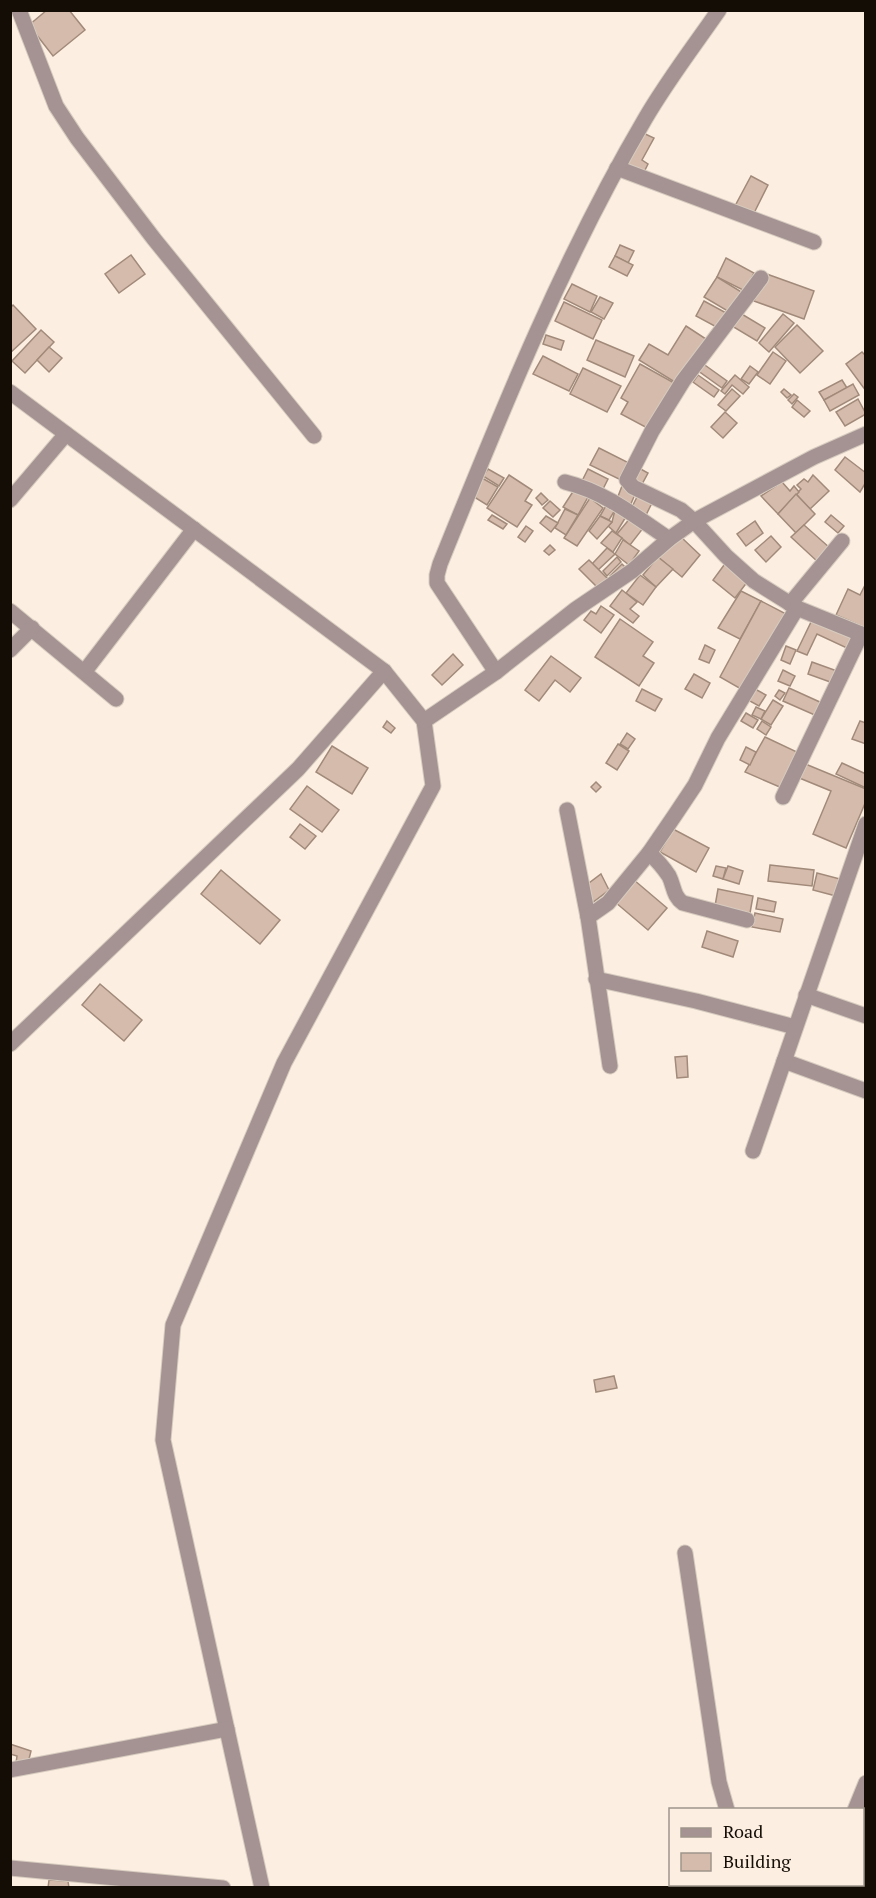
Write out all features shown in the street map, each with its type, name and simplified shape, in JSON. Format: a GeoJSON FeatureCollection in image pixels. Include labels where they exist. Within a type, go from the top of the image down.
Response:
{"type":"FeatureCollection","features":[{"type":"Feature","properties":{"kind":"street"},"geometry":{"type":"LineString","coordinates":[[496,672],[437,583],[437,575],[531,345],[617,168],[646,116],[719,10]]}},
{"type":"Feature","properties":{"kind":"street"},"geometry":{"type":"LineString","coordinates":[[25,14],[56,106],[77,138],[154,239],[314,436]]}},
{"type":"Feature","properties":{"kind":"street"},"geometry":{"type":"LineString","coordinates":[[617,168],[814,242]]}},
{"type":"Feature","properties":{"kind":"street"},"geometry":{"type":"LineString","coordinates":[[761,278],[683,381],[652,431],[627,480],[628,484],[681,510],[754,581],[794,606],[863,635],[783,797]]}},
{"type":"Feature","properties":{"kind":"street"},"geometry":{"type":"LineString","coordinates":[[10,392],[384,671],[424,721],[433,786],[284,1063],[173,1325],[163,1440],[262,1887]]}},
{"type":"Feature","properties":{"kind":"street"},"geometry":{"type":"LineString","coordinates":[[10,500],[66,434]]}},
{"type":"Feature","properties":{"kind":"street"},"geometry":{"type":"LineString","coordinates":[[424,721],[496,672],[576,609],[632,571],[669,538],[694,521],[814,457],[866,434]]}},
{"type":"Feature","properties":{"kind":"street"},"geometry":{"type":"LineString","coordinates":[[565,482],[596,492],[616,502],[669,538]]}},
{"type":"Feature","properties":{"kind":"street"},"geometry":{"type":"LineString","coordinates":[[85,672],[194,529]]}},
{"type":"Feature","properties":{"kind":"street"},"geometry":{"type":"LineString","coordinates":[[588,917],[608,903],[649,853],[695,785],[718,738],[794,606],[842,541]]}},
{"type":"Feature","properties":{"kind":"street"},"geometry":{"type":"LineString","coordinates":[[10,611],[116,699]]}},
{"type":"Feature","properties":{"kind":"street"},"geometry":{"type":"LineString","coordinates":[[10,650],[32,628]]}},
{"type":"Feature","properties":{"kind":"street"},"geometry":{"type":"LineString","coordinates":[[10,1044],[297,769],[384,671]]}},
{"type":"Feature","properties":{"kind":"street"},"geometry":{"type":"LineString","coordinates":[[567,810],[588,917],[610,1066]]}},
{"type":"Feature","properties":{"kind":"street"},"geometry":{"type":"LineString","coordinates":[[753,1151],[866,824]]}},
{"type":"Feature","properties":{"kind":"street"},"geometry":{"type":"LineString","coordinates":[[649,853],[660,864],[670,880],[677,899],[683,903],[747,920]]}},
{"type":"Feature","properties":{"kind":"street"},"geometry":{"type":"LineString","coordinates":[[596,979],[696,1001],[795,1027]]}},
{"type":"Feature","properties":{"kind":"street"},"geometry":{"type":"LineString","coordinates":[[806,995],[866,1016]]}},
{"type":"Feature","properties":{"kind":"street"},"geometry":{"type":"LineString","coordinates":[[784,1061],[866,1091]]}},
{"type":"Feature","properties":{"kind":"street"},"geometry":{"type":"LineString","coordinates":[[686,1553],[719,1782],[727,1808]]}},
{"type":"Feature","properties":{"kind":"street"},"geometry":{"type":"LineString","coordinates":[[10,1770],[227,1729]]}},
{"type":"Feature","properties":{"kind":"street"},"geometry":{"type":"LineString","coordinates":[[855,1808],[866,1783]]}},
{"type":"Feature","properties":{"kind":"street"},"geometry":{"type":"LineString","coordinates":[[10,1868],[223,1887]]}},
{"type":"Feature","properties":{"kind":"building"},"geometry":{"type":"Polygon","coordinates":[[[47,10],[69,10],[85,30],[53,56],[29,25],[47,10]]]}},
{"type":"Feature","properties":{"kind":"building"},"geometry":{"type":"Polygon","coordinates":[[[643,133],[654,138],[642,160],[648,164],[642,176],[625,167],[643,133]]]}},
{"type":"Feature","properties":{"kind":"building"},"geometry":{"type":"Polygon","coordinates":[[[751,176],[768,185],[753,215],[735,206],[751,176]]]}},
{"type":"Feature","properties":{"kind":"building"},"geometry":{"type":"Polygon","coordinates":[[[620,245],[634,251],[628,263],[615,256],[620,245]]]}},
{"type":"Feature","properties":{"kind":"building"},"geometry":{"type":"Polygon","coordinates":[[[131,255],[145,274],[119,293],[105,274],[131,255]]]}},
{"type":"Feature","properties":{"kind":"building"},"geometry":{"type":"Polygon","coordinates":[[[615,256],[633,265],[627,276],[609,267],[615,256]]]}},
{"type":"Feature","properties":{"kind":"building"},"geometry":{"type":"Polygon","coordinates":[[[726,258],[754,273],[745,291],[717,277],[726,258]]]}},
{"type":"Feature","properties":{"kind":"building"},"geometry":{"type":"Polygon","coordinates":[[[764,273],[814,291],[804,319],[754,301],[764,273]]]}},
{"type":"Feature","properties":{"kind":"building"},"geometry":{"type":"Polygon","coordinates":[[[717,277],[743,293],[731,313],[704,297],[717,277]]]}},
{"type":"Feature","properties":{"kind":"building"},"geometry":{"type":"Polygon","coordinates":[[[572,284],[597,296],[590,312],[564,299],[572,284]]]}},
{"type":"Feature","properties":{"kind":"building"},"geometry":{"type":"Polygon","coordinates":[[[600,297],[613,303],[604,319],[591,312],[600,297]]]}},
{"type":"Feature","properties":{"kind":"building"},"geometry":{"type":"Polygon","coordinates":[[[704,301],[730,315],[722,330],[696,316],[704,301]]]}},
{"type":"Feature","properties":{"kind":"building"},"geometry":{"type":"Polygon","coordinates":[[[564,302],[602,320],[593,339],[555,321],[564,302]]]}},
{"type":"Feature","properties":{"kind":"building"},"geometry":{"type":"Polygon","coordinates":[[[13,305],[36,329],[10,353],[10,308],[13,305]]]}},
{"type":"Feature","properties":{"kind":"building"},"geometry":{"type":"Polygon","coordinates":[[[740,313],[765,328],[757,341],[732,326],[740,313]]]}},
{"type":"Feature","properties":{"kind":"building"},"geometry":{"type":"Polygon","coordinates":[[[783,314],[794,323],[769,352],[759,343],[783,314]]]}},
{"type":"Feature","properties":{"kind":"building"},"geometry":{"type":"Polygon","coordinates":[[[797,325],[823,351],[800,373],[775,347],[797,325]]]}},
{"type":"Feature","properties":{"kind":"building"},"geometry":{"type":"Polygon","coordinates":[[[686,326],[706,339],[678,384],[639,360],[649,344],[668,355],[686,326]]]}},
{"type":"Feature","properties":{"kind":"building"},"geometry":{"type":"Polygon","coordinates":[[[41,330],[54,342],[25,373],[12,361],[41,330]]]}},
{"type":"Feature","properties":{"kind":"building"},"geometry":{"type":"Polygon","coordinates":[[[546,335],[564,341],[561,350],[543,344],[546,335]]]}},
{"type":"Feature","properties":{"kind":"building"},"geometry":{"type":"Polygon","coordinates":[[[596,340],[634,356],[625,377],[587,360],[596,340]]]}},
{"type":"Feature","properties":{"kind":"building"},"geometry":{"type":"Polygon","coordinates":[[[49,347],[62,358],[49,372],[37,360],[49,347]]]}},
{"type":"Feature","properties":{"kind":"building"},"geometry":{"type":"Polygon","coordinates":[[[773,352],[786,361],[770,384],[757,375],[773,352]]]}},
{"type":"Feature","properties":{"kind":"building"},"geometry":{"type":"Polygon","coordinates":[[[862,352],[866,356],[866,391],[846,364],[862,352]]]}},
{"type":"Feature","properties":{"kind":"building"},"geometry":{"type":"Polygon","coordinates":[[[543,356],[578,374],[569,391],[533,374],[543,356]]]}},
{"type":"Feature","properties":{"kind":"building"},"geometry":{"type":"Polygon","coordinates":[[[702,363],[727,381],[722,388],[697,370],[702,363]]]}},
{"type":"Feature","properties":{"kind":"building"},"geometry":{"type":"Polygon","coordinates":[[[640,364],[676,384],[651,430],[621,414],[628,402],[621,398],[640,364]]]}},
{"type":"Feature","properties":{"kind":"building"},"geometry":{"type":"Polygon","coordinates":[[[750,366],[758,372],[749,384],[741,379],[750,366]]]}},
{"type":"Feature","properties":{"kind":"building"},"geometry":{"type":"Polygon","coordinates":[[[583,368],[621,386],[607,412],[570,394],[583,368]]]}},
{"type":"Feature","properties":{"kind":"building"},"geometry":{"type":"Polygon","coordinates":[[[698,375],[719,390],[714,397],[693,382],[698,375]]]}},
{"type":"Feature","properties":{"kind":"building"},"geometry":{"type":"Polygon","coordinates":[[[735,375],[749,387],[743,394],[732,385],[725,394],[721,391],[735,375]]]}},
{"type":"Feature","properties":{"kind":"building"},"geometry":{"type":"Polygon","coordinates":[[[842,380],[847,388],[824,400],[819,392],[842,380]]]}},
{"type":"Feature","properties":{"kind":"building"},"geometry":{"type":"Polygon","coordinates":[[[853,384],[859,395],[830,411],[824,400],[853,384]]]}},
{"type":"Feature","properties":{"kind":"building"},"geometry":{"type":"Polygon","coordinates":[[[732,389],[740,396],[726,411],[718,405],[732,389]]]}},
{"type":"Feature","properties":{"kind":"building"},"geometry":{"type":"Polygon","coordinates":[[[784,389],[791,395],[787,398],[781,392],[784,389]]]}},
{"type":"Feature","properties":{"kind":"building"},"geometry":{"type":"Polygon","coordinates":[[[794,394],[798,397],[792,404],[788,400],[794,394]]]}},
{"type":"Feature","properties":{"kind":"building"},"geometry":{"type":"Polygon","coordinates":[[[858,399],[866,414],[845,426],[836,412],[858,399]]]}},
{"type":"Feature","properties":{"kind":"building"},"geometry":{"type":"Polygon","coordinates":[[[797,400],[810,411],[804,417],[792,407],[797,400]]]}},
{"type":"Feature","properties":{"kind":"building"},"geometry":{"type":"Polygon","coordinates":[[[725,412],[737,423],[723,438],[711,427],[725,412]]]}},
{"type":"Feature","properties":{"kind":"building"},"geometry":{"type":"Polygon","coordinates":[[[599,448],[629,463],[621,480],[590,465],[599,448]]]}},
{"type":"Feature","properties":{"kind":"building"},"geometry":{"type":"Polygon","coordinates":[[[845,457],[866,473],[866,482],[860,492],[835,470],[845,457]]]}},
{"type":"Feature","properties":{"kind":"building"},"geometry":{"type":"Polygon","coordinates":[[[637,467],[648,473],[641,486],[630,481],[637,467]]]}},
{"type":"Feature","properties":{"kind":"building"},"geometry":{"type":"Polygon","coordinates":[[[488,469],[504,478],[499,486],[483,476],[488,469]]]}},
{"type":"Feature","properties":{"kind":"building"},"geometry":{"type":"Polygon","coordinates":[[[588,469],[608,479],[602,491],[582,481],[588,469]]]}},
{"type":"Feature","properties":{"kind":"building"},"geometry":{"type":"Polygon","coordinates":[[[509,475],[532,490],[525,501],[532,505],[517,527],[487,508],[509,475]]]}},
{"type":"Feature","properties":{"kind":"building"},"geometry":{"type":"Polygon","coordinates":[[[813,475],[829,491],[810,509],[796,494],[801,489],[797,485],[804,479],[808,482],[813,475]]]}},
{"type":"Feature","properties":{"kind":"building"},"geometry":{"type":"Polygon","coordinates":[[[482,478],[498,487],[487,505],[471,495],[482,478]]]}},
{"type":"Feature","properties":{"kind":"building"},"geometry":{"type":"Polygon","coordinates":[[[782,482],[790,491],[794,486],[799,492],[778,514],[761,496],[782,482]]]}},
{"type":"Feature","properties":{"kind":"building"},"geometry":{"type":"Polygon","coordinates":[[[622,486],[636,492],[630,506],[617,499],[622,486]]]}},
{"type":"Feature","properties":{"kind":"building"},"geometry":{"type":"Polygon","coordinates":[[[574,490],[588,497],[578,515],[563,507],[574,490]]]}},
{"type":"Feature","properties":{"kind":"building"},"geometry":{"type":"Polygon","coordinates":[[[541,493],[548,500],[542,505],[536,498],[541,493]]]}},
{"type":"Feature","properties":{"kind":"building"},"geometry":{"type":"Polygon","coordinates":[[[639,493],[654,499],[644,519],[631,509],[639,493]]]}},
{"type":"Feature","properties":{"kind":"building"},"geometry":{"type":"Polygon","coordinates":[[[796,494],[815,514],[796,533],[778,514],[796,494]]]}},
{"type":"Feature","properties":{"kind":"building"},"geometry":{"type":"Polygon","coordinates":[[[590,498],[603,508],[577,546],[564,538],[590,498]]]}},
{"type":"Feature","properties":{"kind":"building"},"geometry":{"type":"Polygon","coordinates":[[[550,501],[560,510],[553,517],[543,508],[550,501]]]}},
{"type":"Feature","properties":{"kind":"building"},"geometry":{"type":"Polygon","coordinates":[[[607,504],[615,510],[609,520],[600,516],[607,504]]]}},
{"type":"Feature","properties":{"kind":"building"},"geometry":{"type":"Polygon","coordinates":[[[565,509],[578,515],[566,535],[555,528],[565,509]]]}},
{"type":"Feature","properties":{"kind":"building"},"geometry":{"type":"Polygon","coordinates":[[[615,510],[627,515],[616,533],[608,526],[612,522],[615,510]]]}},
{"type":"Feature","properties":{"kind":"building"},"geometry":{"type":"Polygon","coordinates":[[[492,515],[507,524],[503,529],[488,520],[492,515]]]}},
{"type":"Feature","properties":{"kind":"building"},"geometry":{"type":"Polygon","coordinates":[[[831,515],[844,526],[838,533],[825,522],[831,515]]]}},
{"type":"Feature","properties":{"kind":"building"},"geometry":{"type":"Polygon","coordinates":[[[546,516],[558,523],[551,532],[540,523],[546,516]]]}},
{"type":"Feature","properties":{"kind":"building"},"geometry":{"type":"Polygon","coordinates":[[[600,516],[612,522],[597,539],[589,531],[600,516]]]}},
{"type":"Feature","properties":{"kind":"building"},"geometry":{"type":"Polygon","coordinates":[[[631,517],[644,527],[630,545],[617,534],[631,517]]]}},
{"type":"Feature","properties":{"kind":"building"},"geometry":{"type":"Polygon","coordinates":[[[755,521],[763,533],[746,546],[737,534],[755,521]]]}},
{"type":"Feature","properties":{"kind":"building"},"geometry":{"type":"Polygon","coordinates":[[[804,525],[830,548],[819,563],[791,537],[804,525]]]}},
{"type":"Feature","properties":{"kind":"building"},"geometry":{"type":"Polygon","coordinates":[[[526,526],[533,531],[525,542],[518,537],[526,526]]]}},
{"type":"Feature","properties":{"kind":"building"},"geometry":{"type":"Polygon","coordinates":[[[612,531],[622,538],[613,552],[601,543],[612,531]]]}},
{"type":"Feature","properties":{"kind":"building"},"geometry":{"type":"Polygon","coordinates":[[[771,536],[781,547],[766,562],[755,550],[771,536]]]}},
{"type":"Feature","properties":{"kind":"building"},"geometry":{"type":"Polygon","coordinates":[[[682,538],[700,555],[682,577],[658,557],[682,538]]]}},
{"type":"Feature","properties":{"kind":"building"},"geometry":{"type":"Polygon","coordinates":[[[623,540],[639,551],[629,565],[615,554],[623,540]]]}},
{"type":"Feature","properties":{"kind":"building"},"geometry":{"type":"Polygon","coordinates":[[[550,545],[555,550],[549,555],[544,551],[550,545]]]}},
{"type":"Feature","properties":{"kind":"building"},"geometry":{"type":"Polygon","coordinates":[[[607,548],[615,554],[598,570],[592,564],[607,548]]]}},
{"type":"Feature","properties":{"kind":"building"},"geometry":{"type":"Polygon","coordinates":[[[617,557],[621,562],[607,576],[603,571],[617,557]]]}},
{"type":"Feature","properties":{"kind":"building"},"geometry":{"type":"Polygon","coordinates":[[[658,557],[673,569],[656,587],[643,575],[658,557]]]}},
{"type":"Feature","properties":{"kind":"building"},"geometry":{"type":"Polygon","coordinates":[[[589,560],[610,581],[599,589],[579,569],[589,560]]]}},
{"type":"Feature","properties":{"kind":"building"},"geometry":{"type":"Polygon","coordinates":[[[727,561],[748,581],[735,598],[713,580],[727,561]]]}},
{"type":"Feature","properties":{"kind":"building"},"geometry":{"type":"Polygon","coordinates":[[[622,564],[626,568],[614,580],[610,576],[622,564]]]}},
{"type":"Feature","properties":{"kind":"building"},"geometry":{"type":"Polygon","coordinates":[[[640,575],[656,587],[643,605],[626,593],[640,575]]]}},
{"type":"Feature","properties":{"kind":"building"},"geometry":{"type":"Polygon","coordinates":[[[866,583],[866,628],[836,615],[848,589],[860,595],[866,583]]]}},
{"type":"Feature","properties":{"kind":"building"},"geometry":{"type":"Polygon","coordinates":[[[622,590],[637,602],[630,609],[639,616],[633,623],[610,606],[622,590]]]}},
{"type":"Feature","properties":{"kind":"building"},"geometry":{"type":"Polygon","coordinates":[[[741,591],[761,601],[740,639],[718,628],[741,591]]]}},
{"type":"Feature","properties":{"kind":"building"},"geometry":{"type":"Polygon","coordinates":[[[761,601],[788,615],[741,689],[720,677],[761,601]]]}},
{"type":"Feature","properties":{"kind":"building"},"geometry":{"type":"Polygon","coordinates":[[[601,606],[614,615],[601,633],[584,620],[591,611],[596,614],[601,606]]]}},
{"type":"Feature","properties":{"kind":"building"},"geometry":{"type":"Polygon","coordinates":[[[620,619],[653,642],[643,656],[654,663],[639,686],[595,657],[620,619]]]}},
{"type":"Feature","properties":{"kind":"building"},"geometry":{"type":"Polygon","coordinates":[[[812,620],[853,638],[849,649],[817,634],[807,655],[797,651],[812,620]]]}},
{"type":"Feature","properties":{"kind":"building"},"geometry":{"type":"Polygon","coordinates":[[[705,645],[715,650],[709,663],[699,659],[705,645]]]}},
{"type":"Feature","properties":{"kind":"building"},"geometry":{"type":"Polygon","coordinates":[[[786,646],[796,650],[790,664],[781,660],[786,646]]]}},
{"type":"Feature","properties":{"kind":"building"},"geometry":{"type":"Polygon","coordinates":[[[453,654],[463,665],[442,685],[432,675],[453,654]]]}},
{"type":"Feature","properties":{"kind":"building"},"geometry":{"type":"Polygon","coordinates":[[[551,656],[581,678],[570,692],[555,680],[539,701],[525,690],[551,656]]]}},
{"type":"Feature","properties":{"kind":"building"},"geometry":{"type":"Polygon","coordinates":[[[812,662],[837,671],[833,683],[808,674],[812,662]]]}},
{"type":"Feature","properties":{"kind":"building"},"geometry":{"type":"Polygon","coordinates":[[[783,670],[795,676],[790,686],[778,681],[783,670]]]}},
{"type":"Feature","properties":{"kind":"building"},"geometry":{"type":"Polygon","coordinates":[[[694,674],[710,683],[702,698],[685,689],[694,674]]]}},
{"type":"Feature","properties":{"kind":"building"},"geometry":{"type":"Polygon","coordinates":[[[789,688],[822,703],[817,716],[783,701],[789,688]]]}},
{"type":"Feature","properties":{"kind":"building"},"geometry":{"type":"Polygon","coordinates":[[[642,689],[662,699],[655,711],[636,701],[642,689]]]}},
{"type":"Feature","properties":{"kind":"building"},"geometry":{"type":"Polygon","coordinates":[[[755,689],[766,695],[759,706],[748,700],[755,689]]]}},
{"type":"Feature","properties":{"kind":"building"},"geometry":{"type":"Polygon","coordinates":[[[779,690],[785,693],[780,700],[775,696],[779,690]]]}},
{"type":"Feature","properties":{"kind":"building"},"geometry":{"type":"Polygon","coordinates":[[[773,700],[783,706],[771,725],[761,719],[773,700]]]}},
{"type":"Feature","properties":{"kind":"building"},"geometry":{"type":"Polygon","coordinates":[[[756,707],[765,711],[761,719],[752,715],[756,707]]]}},
{"type":"Feature","properties":{"kind":"building"},"geometry":{"type":"Polygon","coordinates":[[[746,713],[758,720],[753,728],[741,721],[746,713]]]}},
{"type":"Feature","properties":{"kind":"building"},"geometry":{"type":"Polygon","coordinates":[[[387,721],[395,728],[391,733],[383,727],[387,721]]]}},
{"type":"Feature","properties":{"kind":"building"},"geometry":{"type":"Polygon","coordinates":[[[762,721],[771,727],[766,735],[757,729],[762,721]]]}},
{"type":"Feature","properties":{"kind":"building"},"geometry":{"type":"Polygon","coordinates":[[[860,721],[866,723],[866,744],[852,739],[860,721]]]}},
{"type":"Feature","properties":{"kind":"building"},"geometry":{"type":"Polygon","coordinates":[[[627,733],[635,739],[628,749],[620,744],[627,733]]]}},
{"type":"Feature","properties":{"kind":"building"},"geometry":{"type":"Polygon","coordinates":[[[765,737],[797,752],[782,788],[745,772],[765,737]]]}},
{"type":"Feature","properties":{"kind":"building"},"geometry":{"type":"Polygon","coordinates":[[[618,744],[629,751],[617,770],[606,763],[618,744]]]}},
{"type":"Feature","properties":{"kind":"building"},"geometry":{"type":"Polygon","coordinates":[[[332,746],[368,768],[352,794],[316,772],[332,746]]]}},
{"type":"Feature","properties":{"kind":"building"},"geometry":{"type":"Polygon","coordinates":[[[746,747],[756,752],[750,765],[740,760],[746,747]]]}},
{"type":"Feature","properties":{"kind":"building"},"geometry":{"type":"Polygon","coordinates":[[[803,763],[866,789],[866,801],[846,848],[813,834],[831,791],[797,777],[803,763]]]}},
{"type":"Feature","properties":{"kind":"building"},"geometry":{"type":"Polygon","coordinates":[[[842,763],[866,774],[866,788],[836,774],[842,763]]]}},
{"type":"Feature","properties":{"kind":"building"},"geometry":{"type":"Polygon","coordinates":[[[596,782],[601,787],[596,792],[591,787],[596,782]]]}},
{"type":"Feature","properties":{"kind":"building"},"geometry":{"type":"Polygon","coordinates":[[[307,786],[339,810],[322,832],[290,809],[307,786]]]}},
{"type":"Feature","properties":{"kind":"building"},"geometry":{"type":"Polygon","coordinates":[[[300,824],[316,836],[305,849],[290,837],[300,824]]]}},
{"type":"Feature","properties":{"kind":"building"},"geometry":{"type":"Polygon","coordinates":[[[673,829],[709,848],[696,872],[660,852],[673,829]]]}},
{"type":"Feature","properties":{"kind":"building"},"geometry":{"type":"Polygon","coordinates":[[[770,865],[814,870],[812,886],[768,881],[770,865]]]}},
{"type":"Feature","properties":{"kind":"building"},"geometry":{"type":"Polygon","coordinates":[[[716,866],[726,868],[723,879],[713,876],[716,866]]]}},
{"type":"Feature","properties":{"kind":"building"},"geometry":{"type":"Polygon","coordinates":[[[728,866],[743,871],[739,884],[723,879],[728,866]]]}},
{"type":"Feature","properties":{"kind":"building"},"geometry":{"type":"Polygon","coordinates":[[[221,870],[280,920],[260,944],[201,894],[221,870]]]}},
{"type":"Feature","properties":{"kind":"building"},"geometry":{"type":"Polygon","coordinates":[[[817,873],[840,879],[836,896],[813,890],[817,873]]]}},
{"type":"Feature","properties":{"kind":"building"},"geometry":{"type":"Polygon","coordinates":[[[601,874],[609,890],[592,903],[585,886],[601,874]]]}},
{"type":"Feature","properties":{"kind":"building"},"geometry":{"type":"Polygon","coordinates":[[[634,880],[667,908],[648,930],[615,902],[634,880]]]}},
{"type":"Feature","properties":{"kind":"building"},"geometry":{"type":"Polygon","coordinates":[[[718,889],[753,896],[750,913],[715,906],[718,889]]]}},
{"type":"Feature","properties":{"kind":"building"},"geometry":{"type":"Polygon","coordinates":[[[758,898],[776,902],[774,912],[756,909],[758,898]]]}},
{"type":"Feature","properties":{"kind":"building"},"geometry":{"type":"Polygon","coordinates":[[[755,913],[783,919],[780,932],[752,927],[755,913]]]}},
{"type":"Feature","properties":{"kind":"building"},"geometry":{"type":"Polygon","coordinates":[[[707,931],[738,941],[733,957],[702,947],[707,931]]]}},
{"type":"Feature","properties":{"kind":"building"},"geometry":{"type":"Polygon","coordinates":[[[100,984],[142,1020],[124,1041],[82,1005],[100,984]]]}},
{"type":"Feature","properties":{"kind":"building"},"geometry":{"type":"Polygon","coordinates":[[[687,1056],[688,1077],[677,1078],[675,1057],[687,1056]]]}},
{"type":"Feature","properties":{"kind":"building"},"geometry":{"type":"Polygon","coordinates":[[[614,1376],[617,1388],[596,1392],[594,1380],[614,1376]]]}},
{"type":"Feature","properties":{"kind":"building"},"geometry":{"type":"Polygon","coordinates":[[[10,1744],[31,1751],[28,1763],[16,1763],[17,1756],[10,1754],[10,1744]]]}},
{"type":"Feature","properties":{"kind":"building"},"geometry":{"type":"Polygon","coordinates":[[[49,1880],[68,1881],[69,1888],[48,1888],[49,1880]]]}}]}
